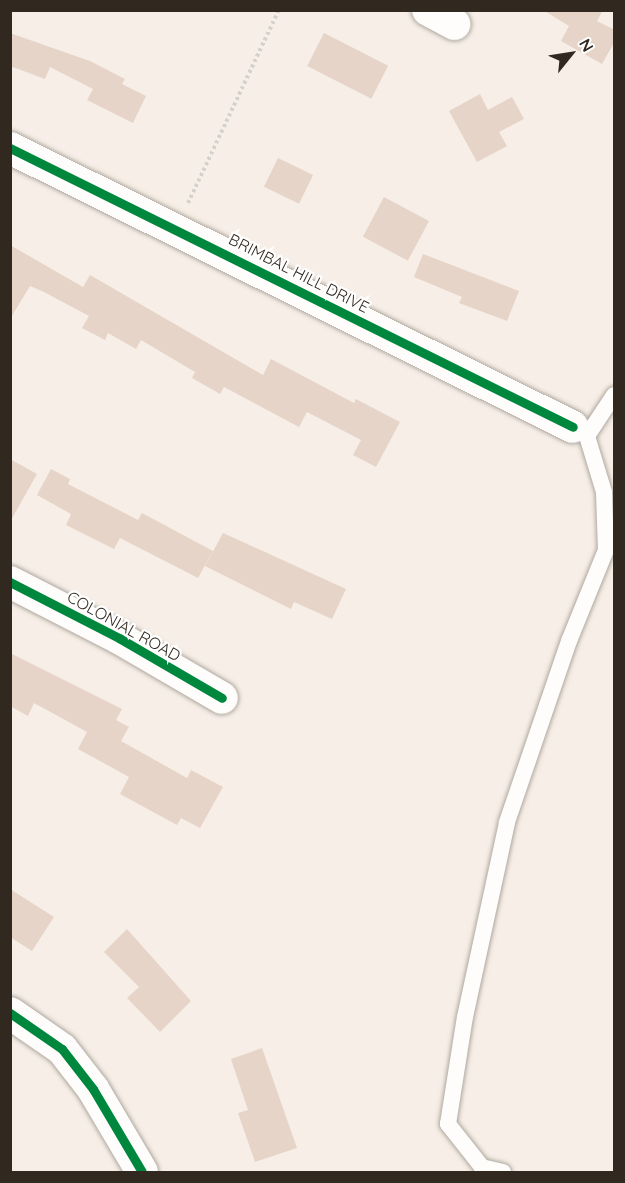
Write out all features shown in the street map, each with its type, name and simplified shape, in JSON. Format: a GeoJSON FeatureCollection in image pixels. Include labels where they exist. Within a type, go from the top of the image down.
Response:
{"type":"FeatureCollection","features":[{"type":"Feature","properties":{"kind":"street","name":"BRIMBAL HILL DRIVE"},"geometry":{"type":"LineString","coordinates":[[10,148],[176,228],[580,431]]}},
{"type":"Feature","properties":{"kind":"street","name":"COLONIAL ROAD"},"geometry":{"type":"LineString","coordinates":[[10,582],[119,638],[222,698]]}},
{"type":"Feature","properties":{"kind":"street"},"geometry":{"type":"LineString","coordinates":[[10,1013],[62,1049],[93,1089],[142,1173]]}},
{"type":"Feature","properties":{"kind":"lane"},"geometry":{"type":"LineString","coordinates":[[503,1173],[482,1167],[448,1124],[465,1017],[507,822],[569,641],[606,550],[604,492],[580,431],[615,395]]}},
{"type":"Feature","properties":{"kind":"path"},"geometry":{"type":"LineString","coordinates":[[176,228],[279,10]]}},
{"type":"Feature","properties":{"kind":"building"},"geometry":{"type":"Polygon","coordinates":[[[543,10],[603,10],[597,21],[615,30],[615,41],[602,64],[561,41],[569,26],[543,10]]]}},
{"type":"Feature","properties":{"kind":"building"},"geometry":{"type":"Polygon","coordinates":[[[10,33],[90,61],[125,79],[122,84],[146,96],[133,123],[87,100],[93,89],[50,67],[45,79],[10,66],[10,33]]]}},
{"type":"Feature","properties":{"kind":"building"},"geometry":{"type":"Polygon","coordinates":[[[324,33],[388,66],[371,99],[307,66],[324,33]]]}},
{"type":"Feature","properties":{"kind":"building"},"geometry":{"type":"Polygon","coordinates":[[[480,94],[488,110],[512,97],[524,119],[499,132],[507,146],[477,162],[449,111],[480,94]]]}},
{"type":"Feature","properties":{"kind":"building"},"geometry":{"type":"Polygon","coordinates":[[[278,158],[313,175],[299,204],[264,187],[278,158]]]}},
{"type":"Feature","properties":{"kind":"building"},"geometry":{"type":"Polygon","coordinates":[[[384,197],[429,221],[408,261],[363,237],[384,197]]]}},
{"type":"Feature","properties":{"kind":"building"},"geometry":{"type":"Polygon","coordinates":[[[10,245],[83,287],[90,275],[263,375],[271,359],[354,403],[356,399],[400,422],[376,467],[353,455],[361,440],[307,412],[299,427],[224,387],[220,394],[192,378],[195,372],[141,340],[136,349],[108,333],[105,340],[82,328],[89,316],[30,286],[10,319],[10,245]]]}},
{"type":"Feature","properties":{"kind":"building"},"geometry":{"type":"Polygon","coordinates":[[[423,254],[519,291],[507,321],[459,303],[462,297],[414,277],[423,254]]]}},
{"type":"Feature","properties":{"kind":"building"},"geometry":{"type":"Polygon","coordinates":[[[10,459],[37,474],[10,522],[10,459]]]}},
{"type":"Feature","properties":{"kind":"building"},"geometry":{"type":"Polygon","coordinates":[[[51,469],[70,479],[68,484],[138,520],[142,513],[213,551],[198,578],[120,538],[114,549],[66,525],[71,514],[37,495],[51,469]]]}},
{"type":"Feature","properties":{"kind":"building"},"geometry":{"type":"Polygon","coordinates":[[[223,533],[346,589],[332,619],[294,602],[291,609],[205,566],[223,533]]]}},
{"type":"Feature","properties":{"kind":"building"},"geometry":{"type":"Polygon","coordinates":[[[10,653],[122,709],[116,720],[129,727],[121,741],[187,778],[191,770],[223,787],[200,828],[181,818],[177,825],[120,794],[129,777],[78,749],[87,732],[34,703],[28,716],[10,706],[10,653]]]}},
{"type":"Feature","properties":{"kind":"building"},"geometry":{"type":"Polygon","coordinates":[[[10,889],[54,917],[32,951],[10,937],[10,889]]]}},
{"type":"Feature","properties":{"kind":"building"},"geometry":{"type":"Polygon","coordinates":[[[127,929],[191,1001],[160,1032],[127,998],[139,987],[104,952],[127,929]]]}},
{"type":"Feature","properties":{"kind":"building"},"geometry":{"type":"Polygon","coordinates":[[[262,1048],[297,1148],[255,1162],[238,1113],[248,1110],[231,1059],[262,1048]]]}},
{"type":"Feature","properties":{"kind":"cycle path"},"geometry":{"type":"LineString","coordinates":[[10,148],[573,427]]}},
{"type":"Feature","properties":{"kind":"cycle path"},"geometry":{"type":"LineString","coordinates":[[10,582],[119,638],[222,698]]}},
{"type":"Feature","properties":{"kind":"cycle path"},"geometry":{"type":"LineString","coordinates":[[10,1013],[62,1049],[93,1089],[142,1172]]}}]}
